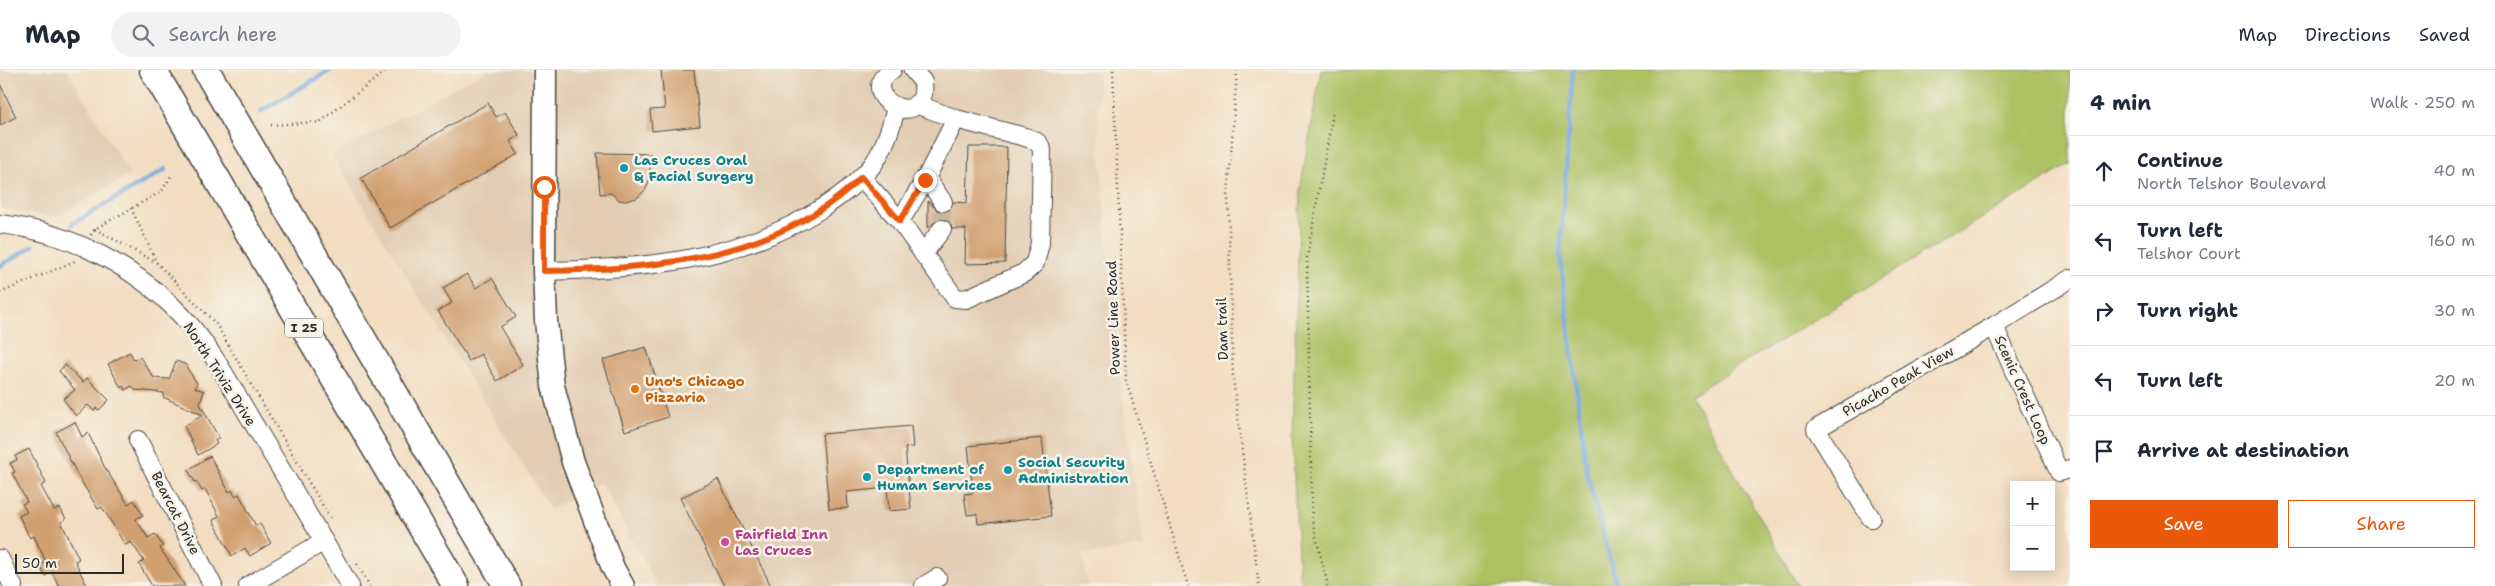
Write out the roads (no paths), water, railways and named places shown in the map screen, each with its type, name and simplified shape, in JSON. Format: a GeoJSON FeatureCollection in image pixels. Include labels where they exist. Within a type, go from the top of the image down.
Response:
{"type":"FeatureCollection","features":[{"type":"Feature","properties":{"kind":"highway"},"geometry":{"type":"LineString","coordinates":[[149,70],[176,110]]}},
{"type":"Feature","properties":{"kind":"highway","name":"I 25"},"geometry":{"type":"LineString","coordinates":[[153,70],[456,586]]}},
{"type":"Feature","properties":{"kind":"highway"},"geometry":{"type":"LineString","coordinates":[[206,70],[507,586]]}},
{"type":"Feature","properties":{"kind":"main road"},"geometry":{"type":"LineString","coordinates":[[545,70],[544,271],[546,321],[552,376],[562,427],[588,504],[613,568],[623,586]]}},
{"type":"Feature","properties":{"kind":"street"},"geometry":{"type":"LineString","coordinates":[[892,70],[884,78],[882,92],[884,99],[896,108],[907,109],[916,104],[924,89],[920,76],[913,70]]}},
{"type":"Feature","properties":{"kind":"street"},"geometry":{"type":"LineString","coordinates":[[861,177],[900,221],[955,298],[961,300],[1024,273],[1035,262],[1038,255],[1041,197],[1040,145],[1025,136],[956,119],[916,104]]}},
{"type":"Feature","properties":{"kind":"street"},"geometry":{"type":"LineString","coordinates":[[544,271],[608,270],[661,264],[712,254],[759,240],[798,223],[844,195],[872,166],[891,128],[896,108]]}},
{"type":"Feature","properties":{"kind":"street"},"geometry":{"type":"LineString","coordinates":[[900,221],[926,177],[956,119]]}},
{"type":"Feature","properties":{"kind":"street"},"geometry":{"type":"LineString","coordinates":[[926,177],[942,202]]}},
{"type":"Feature","properties":{"kind":"street","name":"North Triviz Drive"},"geometry":{"type":"LineString","coordinates":[[0,224],[48,233],[84,247],[120,266],[151,287],[172,306],[190,325],[208,350],[350,586]]}},
{"type":"Feature","properties":{"kind":"street"},"geometry":{"type":"LineString","coordinates":[[924,254],[942,228]]}},
{"type":"Feature","properties":{"kind":"street","name":"Picacho Peak View"},"geometry":{"type":"LineString","coordinates":[[1872,518],[1816,429],[1994,326],[2070,279]]}},
{"type":"Feature","properties":{"kind":"street","name":"Scenic Crest Loop"},"geometry":{"type":"LineString","coordinates":[[1994,326],[2059,472],[2070,469]]}},
{"type":"Feature","properties":{"kind":"street","name":"Bearcat Drive"},"geometry":{"type":"LineString","coordinates":[[138,440],[214,586]]}},
{"type":"Feature","properties":{"kind":"street"},"geometry":{"type":"LineString","coordinates":[[248,586],[324,541]]}},
{"type":"Feature","properties":{"kind":"street"},"geometry":{"type":"LineString","coordinates":[[0,558],[14,586]]}},
{"type":"Feature","properties":{"kind":"waterway"},"geometry":{"type":"LineString","coordinates":[[261,111],[331,70]]}},
{"type":"Feature","properties":{"kind":"waterway"},"geometry":{"type":"LineString","coordinates":[[1573,70],[1560,255],[1587,473],[1617,586]]}},
{"type":"Feature","properties":{"kind":"waterway"},"geometry":{"type":"LineString","coordinates":[[72,224],[166,169]]}},
{"type":"Feature","properties":{"kind":"waterway"},"geometry":{"type":"LineString","coordinates":[[0,266],[33,246]]}},
{"type":"Feature","properties":{"kind":"tunnel"},"geometry":{"type":"LineString","coordinates":[[942,229],[943,202]]}},
{"type":"Feature","properties":{"kind":"place","name":"Las Cruces Oral & Facial Surgery"},"geometry":{"type":"Point","coordinates":[624,168]}},
{"type":"Feature","properties":{"kind":"place","name":"Uno's Chicago Pizzaria"},"geometry":{"type":"Point","coordinates":[635,389]}},
{"type":"Feature","properties":{"kind":"place","name":"Social Security Administration"},"geometry":{"type":"Point","coordinates":[1008,470]}},
{"type":"Feature","properties":{"kind":"place","name":"Department of Human Services"},"geometry":{"type":"Point","coordinates":[867,477]}},
{"type":"Feature","properties":{"kind":"place","name":"Fairfield Inn Las Cruces"},"geometry":{"type":"Point","coordinates":[725,542]}}]}
